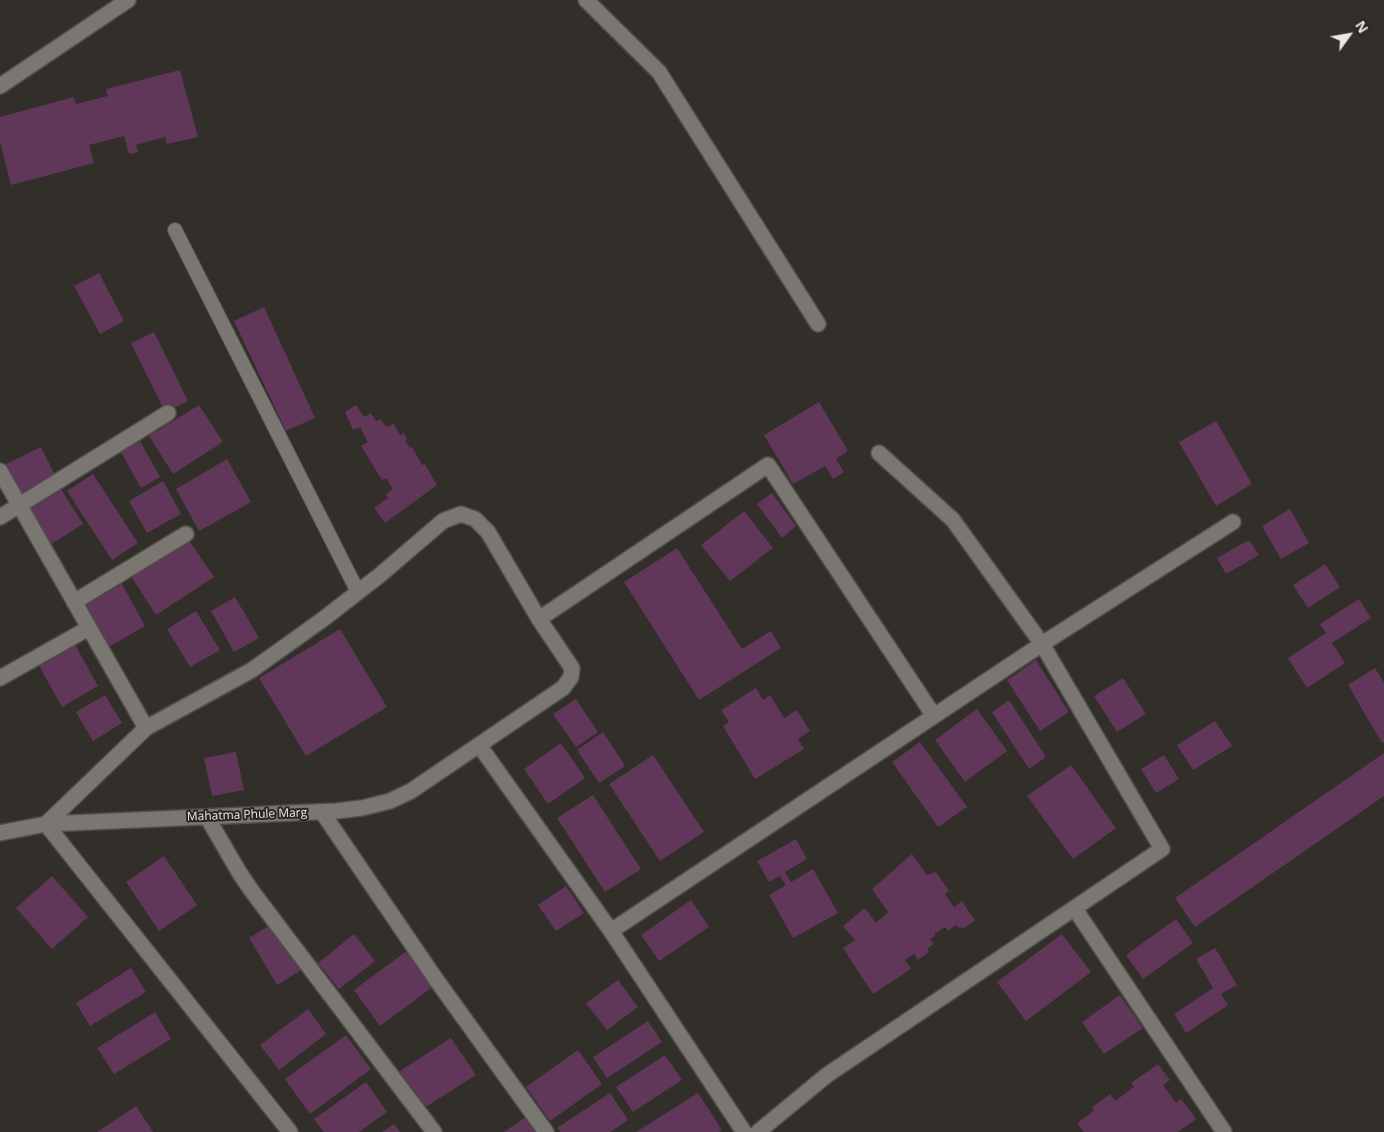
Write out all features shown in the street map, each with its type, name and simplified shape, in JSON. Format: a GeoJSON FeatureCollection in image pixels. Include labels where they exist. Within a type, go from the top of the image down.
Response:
{"type":"FeatureCollection","features":[{"type":"Feature","properties":{"kind":"street"},"geometry":{"type":"LineString","coordinates":[[0,86],[128,0]]}},
{"type":"Feature","properties":{"kind":"street"},"geometry":{"type":"LineString","coordinates":[[586,0],[659,72],[818,324]]}},
{"type":"Feature","properties":{"kind":"street"},"geometry":{"type":"LineString","coordinates":[[0,516],[168,413]]}},
{"type":"Feature","properties":{"kind":"street"},"geometry":{"type":"LineString","coordinates":[[758,1132],[827,1076],[1162,849],[1042,644],[953,520],[878,453]]}},
{"type":"Feature","properties":{"kind":"street"},"geometry":{"type":"LineString","coordinates":[[539,619],[768,465],[934,716]]}},
{"type":"Feature","properties":{"kind":"street"},"geometry":{"type":"LineString","coordinates":[[0,471],[146,728]]}},
{"type":"Feature","properties":{"kind":"street","name":"Mahatma Phule Marg"},"geometry":{"type":"LineString","coordinates":[[0,833],[46,824],[322,812],[362,808],[390,801],[411,791],[479,746],[563,688],[571,677],[572,668],[539,619],[488,532],[475,519],[461,514],[443,521],[358,592]]}},
{"type":"Feature","properties":{"kind":"street"},"geometry":{"type":"LineString","coordinates":[[611,931],[1042,644],[1233,522]]}},
{"type":"Feature","properties":{"kind":"street"},"geometry":{"type":"LineString","coordinates":[[74,602],[186,534]]}},
{"type":"Feature","properties":{"kind":"street"},"geometry":{"type":"LineString","coordinates":[[290,1132],[46,824],[146,728],[252,670],[358,592]]}},
{"type":"Feature","properties":{"kind":"street"},"geometry":{"type":"LineString","coordinates":[[0,678],[89,628]]}},
{"type":"Feature","properties":{"kind":"street"},"geometry":{"type":"LineString","coordinates":[[479,746],[611,931],[744,1132]]}},
{"type":"Feature","properties":{"kind":"street"},"geometry":{"type":"LineString","coordinates":[[322,812],[435,978],[546,1132]]}},
{"type":"Feature","properties":{"kind":"street"},"geometry":{"type":"LineString","coordinates":[[207,817],[251,890],[434,1132]]}},
{"type":"Feature","properties":{"kind":"street"},"geometry":{"type":"LineString","coordinates":[[1075,909],[1224,1132]]}},
{"type":"Feature","properties":{"kind":"lane"},"geometry":{"type":"LineString","coordinates":[[175,230],[358,592]]}},
{"type":"Feature","properties":{"kind":"building"},"geometry":{"type":"Polygon","coordinates":[[[180,70],[198,137],[167,144],[165,137],[136,145],[138,152],[129,154],[124,136],[89,145],[94,163],[11,185],[0,142],[0,117],[74,97],[76,104],[108,96],[106,89],[180,70]]]}},
{"type":"Feature","properties":{"kind":"building"},"geometry":{"type":"Polygon","coordinates":[[[99,273],[124,321],[100,334],[74,286],[99,273]]]}},
{"type":"Feature","properties":{"kind":"building"},"geometry":{"type":"Polygon","coordinates":[[[264,307],[315,418],[286,431],[234,321],[264,307]]]}},
{"type":"Feature","properties":{"kind":"building"},"geometry":{"type":"Polygon","coordinates":[[[154,332],[188,401],[165,412],[131,343],[154,332]]]}},
{"type":"Feature","properties":{"kind":"building"},"geometry":{"type":"Polygon","coordinates":[[[819,402],[848,451],[836,459],[844,472],[833,479],[825,466],[793,484],[764,435],[819,402]]]}},
{"type":"Feature","properties":{"kind":"building"},"geometry":{"type":"Polygon","coordinates":[[[199,405],[223,442],[173,474],[149,436],[199,405]]]}},
{"type":"Feature","properties":{"kind":"building"},"geometry":{"type":"Polygon","coordinates":[[[356,405],[364,417],[371,413],[376,421],[381,419],[386,427],[394,424],[400,435],[404,433],[407,439],[405,440],[410,448],[412,447],[422,465],[425,464],[437,485],[385,523],[374,508],[388,498],[386,494],[393,489],[386,478],[382,480],[361,446],[368,442],[360,427],[353,430],[345,412],[356,405]]]}},
{"type":"Feature","properties":{"kind":"building"},"geometry":{"type":"Polygon","coordinates":[[[1216,421],[1252,484],[1216,506],[1179,442],[1216,421]]]}},
{"type":"Feature","properties":{"kind":"building"},"geometry":{"type":"Polygon","coordinates":[[[140,441],[160,477],[141,488],[121,452],[140,441]]]}},
{"type":"Feature","properties":{"kind":"building"},"geometry":{"type":"Polygon","coordinates":[[[41,447],[56,477],[19,495],[4,465],[41,447]]]}},
{"type":"Feature","properties":{"kind":"building"},"geometry":{"type":"Polygon","coordinates":[[[227,459],[251,502],[199,531],[176,489],[227,459]]]}},
{"type":"Feature","properties":{"kind":"building"},"geometry":{"type":"Polygon","coordinates":[[[93,474],[138,543],[112,560],[67,491],[93,474]]]}},
{"type":"Feature","properties":{"kind":"building"},"geometry":{"type":"Polygon","coordinates":[[[163,481],[181,514],[147,533],[129,501],[163,481]]]}},
{"type":"Feature","properties":{"kind":"building"},"geometry":{"type":"Polygon","coordinates":[[[59,486],[83,524],[48,546],[24,507],[59,486]]]}},
{"type":"Feature","properties":{"kind":"building"},"geometry":{"type":"Polygon","coordinates":[[[772,493],[796,526],[782,538],[757,504],[772,493]]]}},
{"type":"Feature","properties":{"kind":"building"},"geometry":{"type":"Polygon","coordinates":[[[1290,509],[1309,543],[1281,559],[1262,526],[1290,509]]]}},
{"type":"Feature","properties":{"kind":"building"},"geometry":{"type":"Polygon","coordinates":[[[744,511],[773,548],[730,581],[701,545],[744,511]]]}},
{"type":"Feature","properties":{"kind":"building"},"geometry":{"type":"Polygon","coordinates":[[[188,539],[214,577],[156,615],[131,576],[188,539]]]}},
{"type":"Feature","properties":{"kind":"building"},"geometry":{"type":"Polygon","coordinates":[[[1249,540],[1259,555],[1226,574],[1217,558],[1249,540]]]}},
{"type":"Feature","properties":{"kind":"building"},"geometry":{"type":"Polygon","coordinates":[[[677,548],[742,649],[771,631],[781,648],[699,700],[624,582],[677,548]]]}},
{"type":"Feature","properties":{"kind":"building"},"geometry":{"type":"Polygon","coordinates":[[[1325,564],[1340,587],[1308,608],[1293,585],[1325,564]]]}},
{"type":"Feature","properties":{"kind":"building"},"geometry":{"type":"Polygon","coordinates":[[[122,584],[145,626],[107,648],[83,606],[122,584]]]}},
{"type":"Feature","properties":{"kind":"building"},"geometry":{"type":"Polygon","coordinates":[[[235,597],[259,638],[234,652],[211,611],[235,597]]]}},
{"type":"Feature","properties":{"kind":"building"},"geometry":{"type":"Polygon","coordinates":[[[1359,599],[1371,618],[1332,643],[1345,663],[1307,688],[1288,658],[1326,633],[1320,624],[1359,599]]]}},
{"type":"Feature","properties":{"kind":"building"},"geometry":{"type":"Polygon","coordinates":[[[196,611],[220,650],[190,667],[167,629],[196,611]]]}},
{"type":"Feature","properties":{"kind":"building"},"geometry":{"type":"Polygon","coordinates":[[[340,629],[387,707],[306,756],[259,678],[340,629]]]}},
{"type":"Feature","properties":{"kind":"building"},"geometry":{"type":"Polygon","coordinates":[[[73,641],[98,686],[62,707],[37,662],[73,641]]]}},
{"type":"Feature","properties":{"kind":"building"},"geometry":{"type":"Polygon","coordinates":[[[1036,660],[1069,712],[1040,731],[1007,680],[1036,660]]]}},
{"type":"Feature","properties":{"kind":"building"},"geometry":{"type":"Polygon","coordinates":[[[1375,668],[1384,683],[1384,742],[1382,743],[1348,685],[1375,668]]]}},
{"type":"Feature","properties":{"kind":"building"},"geometry":{"type":"Polygon","coordinates":[[[1123,678],[1146,714],[1117,732],[1094,696],[1123,678]]]}},
{"type":"Feature","properties":{"kind":"building"},"geometry":{"type":"Polygon","coordinates":[[[756,688],[763,700],[770,695],[784,718],[797,710],[810,731],[798,739],[804,749],[755,779],[723,726],[729,722],[721,710],[756,688]]]}},
{"type":"Feature","properties":{"kind":"building"},"geometry":{"type":"Polygon","coordinates":[[[105,695],[122,723],[93,741],[76,712],[105,695]]]}},
{"type":"Feature","properties":{"kind":"building"},"geometry":{"type":"Polygon","coordinates":[[[576,699],[598,732],[576,747],[553,714],[576,699]]]}},
{"type":"Feature","properties":{"kind":"building"},"geometry":{"type":"Polygon","coordinates":[[[1009,700],[1046,757],[1029,769],[992,712],[1009,700]]]}},
{"type":"Feature","properties":{"kind":"building"},"geometry":{"type":"Polygon","coordinates":[[[977,709],[1007,751],[965,782],[935,740],[977,709]]]}},
{"type":"Feature","properties":{"kind":"building"},"geometry":{"type":"Polygon","coordinates":[[[1215,721],[1232,746],[1193,770],[1177,745],[1215,721]]]}},
{"type":"Feature","properties":{"kind":"building"},"geometry":{"type":"Polygon","coordinates":[[[603,732],[625,766],[599,783],[577,750],[603,732]]]}},
{"type":"Feature","properties":{"kind":"building"},"geometry":{"type":"Polygon","coordinates":[[[920,742],[967,807],[938,827],[892,762],[920,742]]]}},
{"type":"Feature","properties":{"kind":"building"},"geometry":{"type":"Polygon","coordinates":[[[561,743],[585,778],[548,804],[524,769],[561,743]]]}},
{"type":"Feature","properties":{"kind":"building"},"geometry":{"type":"Polygon","coordinates":[[[236,752],[244,790],[212,796],[204,758],[236,752]]]}},
{"type":"Feature","properties":{"kind":"building"},"geometry":{"type":"Polygon","coordinates":[[[1384,753],[1384,796],[1195,927],[1175,898],[1384,753]]]}},
{"type":"Feature","properties":{"kind":"building"},"geometry":{"type":"Polygon","coordinates":[[[653,755],[704,832],[660,861],[609,784],[653,755]]]}},
{"type":"Feature","properties":{"kind":"building"},"geometry":{"type":"Polygon","coordinates":[[[1164,755],[1179,779],[1156,793],[1141,769],[1164,755]]]}},
{"type":"Feature","properties":{"kind":"building"},"geometry":{"type":"Polygon","coordinates":[[[1071,765],[1116,828],[1073,859],[1027,796],[1071,765]]]}},
{"type":"Feature","properties":{"kind":"building"},"geometry":{"type":"Polygon","coordinates":[[[593,795],[641,869],[605,892],[557,818],[593,795]]]}},
{"type":"Feature","properties":{"kind":"building"},"geometry":{"type":"Polygon","coordinates":[[[796,839],[807,859],[785,872],[791,882],[813,869],[838,913],[793,938],[769,895],[786,885],[780,876],[769,882],[757,861],[796,839]]]}},
{"type":"Feature","properties":{"kind":"building"},"geometry":{"type":"Polygon","coordinates":[[[912,854],[927,875],[936,872],[949,891],[945,894],[954,907],[962,901],[975,921],[962,929],[956,925],[948,931],[945,927],[934,934],[935,936],[930,939],[934,944],[927,949],[929,952],[918,960],[914,954],[905,960],[911,969],[873,994],[843,948],[855,940],[843,926],[865,908],[876,923],[888,912],[872,889],[912,854]]]}},
{"type":"Feature","properties":{"kind":"building"},"geometry":{"type":"Polygon","coordinates":[[[164,856],[197,905],[159,931],[126,882],[164,856]]]}},
{"type":"Feature","properties":{"kind":"building"},"geometry":{"type":"Polygon","coordinates":[[[52,876],[88,917],[52,949],[16,908],[52,876]]]}},
{"type":"Feature","properties":{"kind":"building"},"geometry":{"type":"Polygon","coordinates":[[[566,886],[584,913],[556,931],[538,905],[566,886]]]}},
{"type":"Feature","properties":{"kind":"building"},"geometry":{"type":"Polygon","coordinates":[[[691,900],[709,927],[659,961],[641,935],[691,900]]]}},
{"type":"Feature","properties":{"kind":"building"},"geometry":{"type":"Polygon","coordinates":[[[1176,919],[1193,943],[1143,979],[1126,955],[1176,919]]]}},
{"type":"Feature","properties":{"kind":"building"},"geometry":{"type":"Polygon","coordinates":[[[275,922],[303,969],[277,985],[249,938],[275,922]]]}},
{"type":"Feature","properties":{"kind":"building"},"geometry":{"type":"Polygon","coordinates":[[[354,934],[375,961],[339,989],[318,963],[354,934]]]}},
{"type":"Feature","properties":{"kind":"building"},"geometry":{"type":"Polygon","coordinates":[[[1062,934],[1091,972],[1026,1021],[997,982],[1062,934]]]}},
{"type":"Feature","properties":{"kind":"building"},"geometry":{"type":"Polygon","coordinates":[[[1215,948],[1237,985],[1221,994],[1228,1005],[1186,1033],[1174,1014],[1213,988],[1196,959],[1215,948]]]}},
{"type":"Feature","properties":{"kind":"building"},"geometry":{"type":"Polygon","coordinates":[[[408,950],[434,986],[380,1026],[354,990],[408,950]]]}},
{"type":"Feature","properties":{"kind":"building"},"geometry":{"type":"Polygon","coordinates":[[[131,968],[146,992],[90,1026],[76,1003],[131,968]]]}},
{"type":"Feature","properties":{"kind":"building"},"geometry":{"type":"Polygon","coordinates":[[[618,980],[638,1007],[607,1030],[586,1003],[618,980]]]}},
{"type":"Feature","properties":{"kind":"building"},"geometry":{"type":"Polygon","coordinates":[[[1120,995],[1143,1028],[1104,1054],[1082,1022],[1120,995]]]}},
{"type":"Feature","properties":{"kind":"building"},"geometry":{"type":"Polygon","coordinates":[[[308,1009],[326,1034],[279,1070],[260,1045],[308,1009]]]}},
{"type":"Feature","properties":{"kind":"building"},"geometry":{"type":"Polygon","coordinates":[[[155,1012],[171,1039],[114,1074],[97,1048],[155,1012]]]}},
{"type":"Feature","properties":{"kind":"building"},"geometry":{"type":"Polygon","coordinates":[[[648,1021],[662,1042],[607,1078],[593,1057],[648,1021]]]}},
{"type":"Feature","properties":{"kind":"building"},"geometry":{"type":"Polygon","coordinates":[[[346,1035],[371,1069],[310,1114],[285,1079],[346,1035]]]}},
{"type":"Feature","properties":{"kind":"building"},"geometry":{"type":"Polygon","coordinates":[[[451,1038],[476,1075],[421,1110],[397,1073],[451,1038]]]}},
{"type":"Feature","properties":{"kind":"building"},"geometry":{"type":"Polygon","coordinates":[[[578,1050],[602,1084],[550,1121],[526,1087],[578,1050]]]}},
{"type":"Feature","properties":{"kind":"building"},"geometry":{"type":"Polygon","coordinates":[[[665,1055],[682,1080],[633,1112],[616,1087],[665,1055]]]}},
{"type":"Feature","properties":{"kind":"building"},"geometry":{"type":"Polygon","coordinates":[[[1158,1064],[1170,1080],[1163,1085],[1176,1103],[1181,1099],[1196,1119],[1178,1132],[1084,1132],[1077,1123],[1094,1111],[1092,1107],[1110,1094],[1115,1101],[1134,1087],[1131,1083],[1158,1064]]]}},
{"type":"Feature","properties":{"kind":"building"},"geometry":{"type":"Polygon","coordinates":[[[366,1082],[387,1112],[359,1132],[324,1132],[314,1119],[366,1082]]]}},
{"type":"Feature","properties":{"kind":"building"},"geometry":{"type":"Polygon","coordinates":[[[610,1093],[628,1120],[610,1132],[560,1132],[557,1128],[610,1093]]]}},
{"type":"Feature","properties":{"kind":"building"},"geometry":{"type":"Polygon","coordinates":[[[698,1093],[722,1130],[719,1132],[636,1132],[698,1093]]]}},
{"type":"Feature","properties":{"kind":"building"},"geometry":{"type":"Polygon","coordinates":[[[136,1106],[153,1132],[97,1132],[136,1106]]]}},
{"type":"Feature","properties":{"kind":"building"},"geometry":{"type":"Polygon","coordinates":[[[527,1116],[539,1132],[504,1132],[527,1116]]]}},
{"type":"Feature","properties":{"kind":"building"},"geometry":{"type":"Polygon","coordinates":[[[394,1124],[400,1132],[382,1132],[394,1124]]]}}]}
